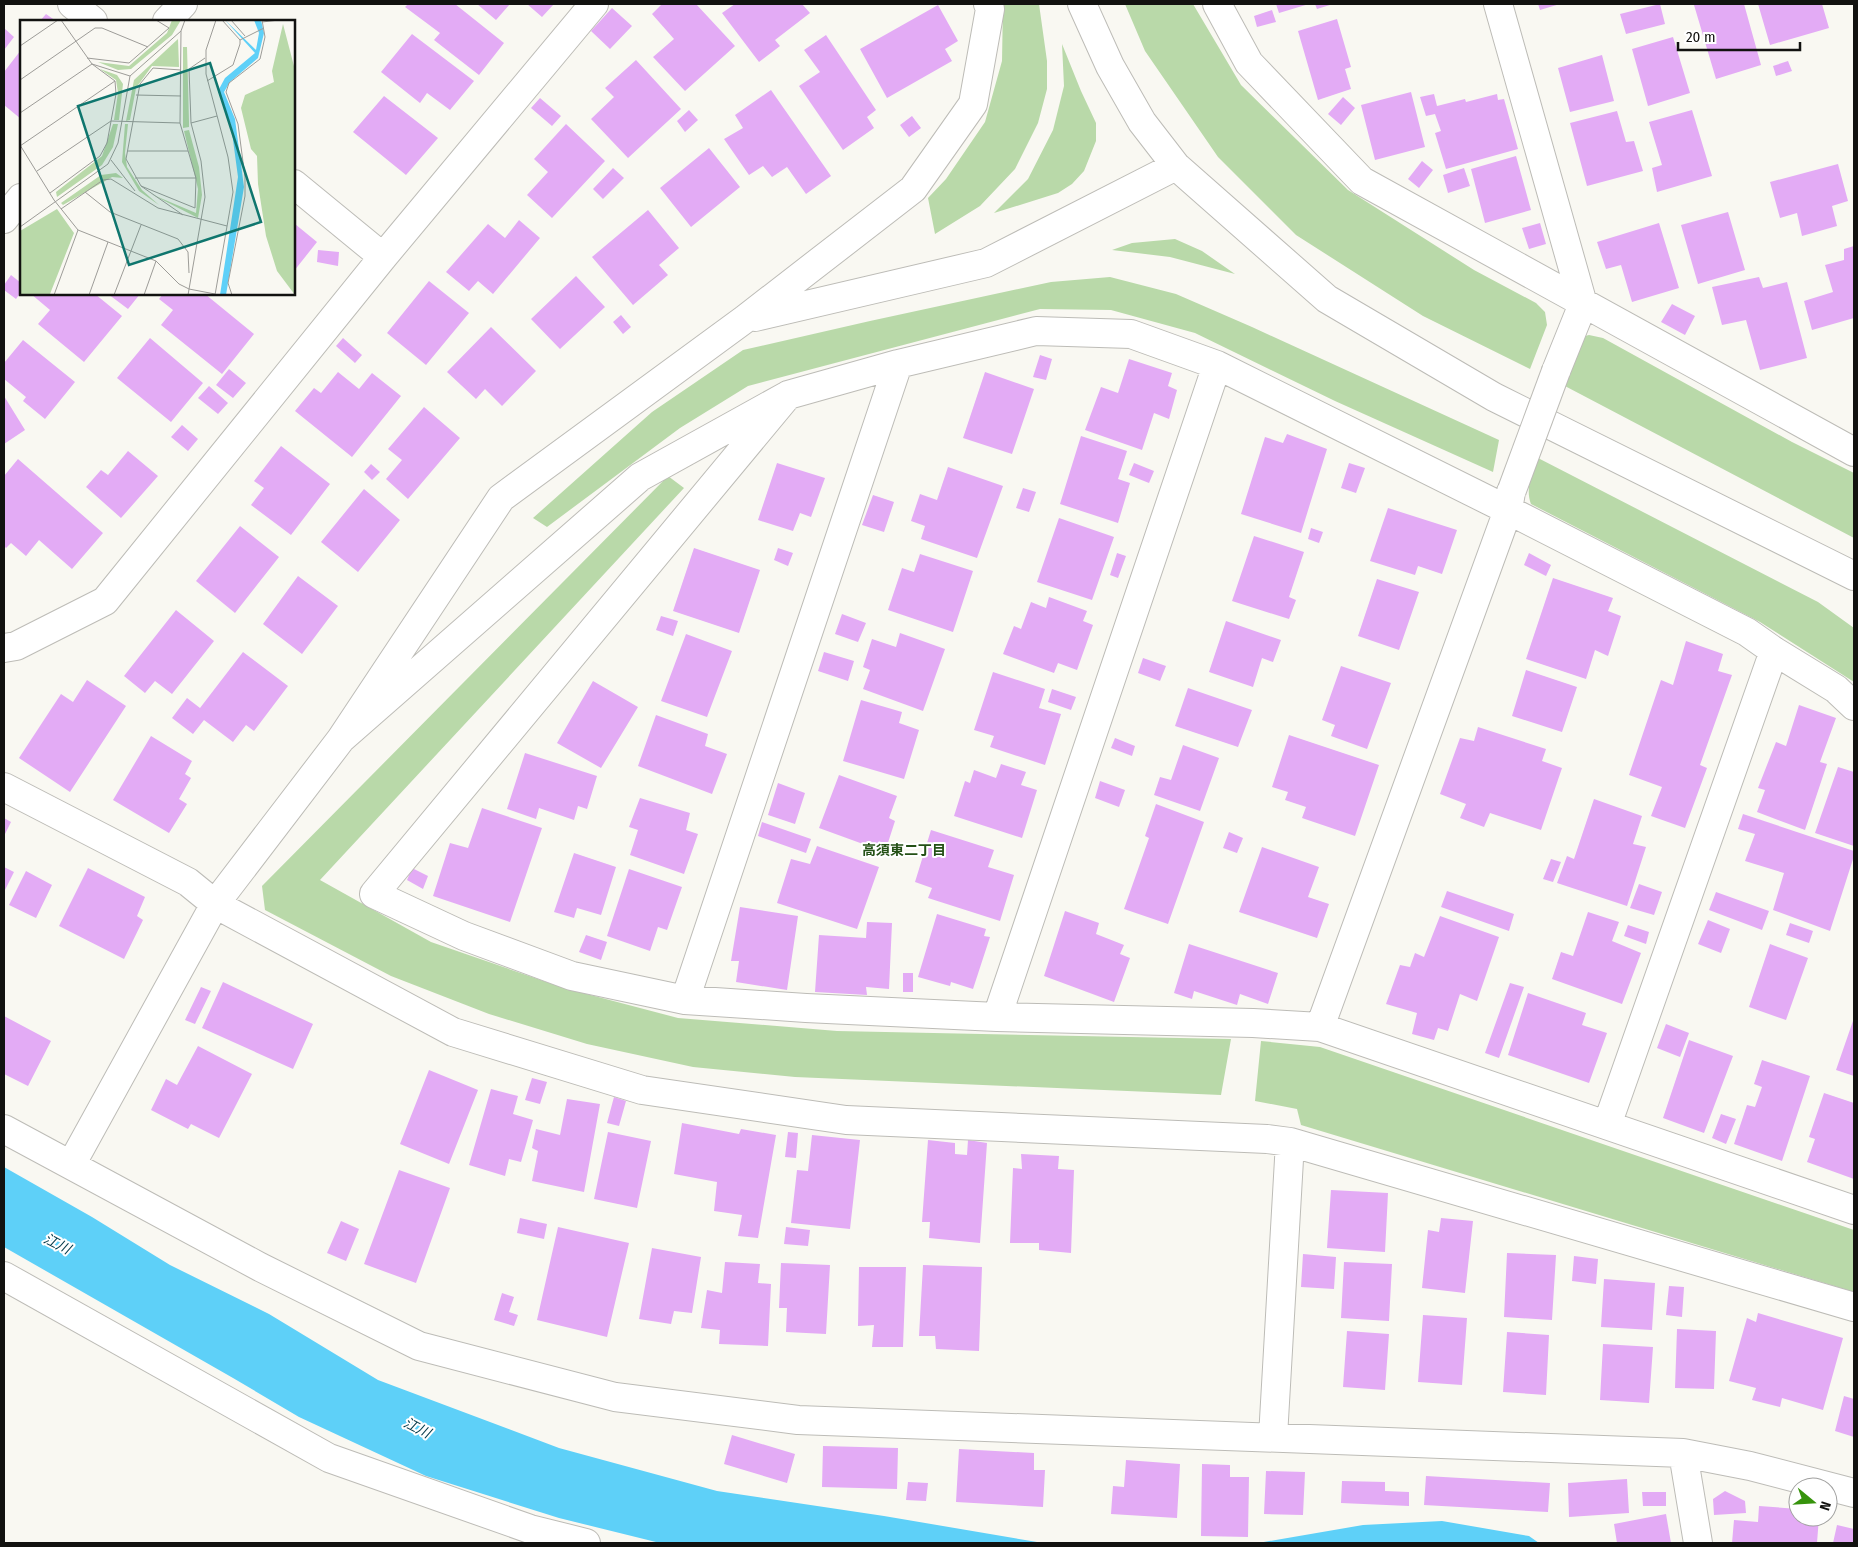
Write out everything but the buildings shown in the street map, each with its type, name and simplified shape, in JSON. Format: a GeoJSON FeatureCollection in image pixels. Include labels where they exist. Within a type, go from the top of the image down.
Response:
{"type":"FeatureCollection","features":[{"type":"Feature","properties":{"kind":"street"},"geometry":{"type":"LineString","coordinates":[[72,4],[92,20]]}},
{"type":"Feature","properties":{"kind":"street"},"geometry":{"type":"LineString","coordinates":[[168,20],[183,4]]}},
{"type":"Feature","properties":{"kind":"street"},"geometry":{"type":"LineString","coordinates":[[4,648],[16,646],[105,601],[384,256],[594,4]]}},
{"type":"Feature","properties":{"kind":"street"},"geometry":{"type":"LineString","coordinates":[[71,1164],[215,904],[341,739],[501,498],[745,319],[913,189],[973,104],[990,10],[988,4]]}},
{"type":"Feature","properties":{"kind":"street"},"geometry":{"type":"LineString","coordinates":[[1082,4],[1110,66],[1142,122],[1176,166],[1327,299],[1494,397],[1854,576]]}},
{"type":"Feature","properties":{"kind":"street"},"geometry":{"type":"LineString","coordinates":[[1217,4],[1250,63],[1362,181],[1854,452]]}},
{"type":"Feature","properties":{"kind":"street"},"geometry":{"type":"LineString","coordinates":[[1320,1027],[1556,371],[1583,304],[1498,4]]}},
{"type":"Feature","properties":{"kind":"street"},"geometry":{"type":"LineString","coordinates":[[745,319],[986,263],[1176,166]]}},
{"type":"Feature","properties":{"kind":"street"},"geometry":{"type":"LineString","coordinates":[[295,185],[384,256]]}},
{"type":"Feature","properties":{"kind":"street"},"geometry":{"type":"LineString","coordinates":[[4,220],[20,199]]}},
{"type":"Feature","properties":{"kind":"street"},"geometry":{"type":"LineString","coordinates":[[341,739],[640,477],[788,395],[898,364],[1036,331],[1131,334],[1217,365],[1510,500],[1747,632],[1774,651],[1836,688],[1854,706]]}},
{"type":"Feature","properties":{"kind":"street"},"geometry":{"type":"LineString","coordinates":[[685,1000],[898,364]]}},
{"type":"Feature","properties":{"kind":"street"},"geometry":{"type":"LineString","coordinates":[[997,1017],[1217,365]]}},
{"type":"Feature","properties":{"kind":"street"},"geometry":{"type":"LineString","coordinates":[[788,395],[374,894],[464,936],[572,976],[685,1000],[997,1017],[1253,1022],[1320,1027],[1854,1210]]}},
{"type":"Feature","properties":{"kind":"street"},"geometry":{"type":"LineString","coordinates":[[1607,1125],[1774,651]]}},
{"type":"Feature","properties":{"kind":"street"},"geometry":{"type":"LineString","coordinates":[[4,787],[188,882],[215,904],[453,1032],[642,1090],[846,1120],[1248,1138],[1290,1142],[1854,1308]]}},
{"type":"Feature","properties":{"kind":"street"},"geometry":{"type":"LineString","coordinates":[[4,1129],[260,1267],[419,1346],[615,1397],[798,1420],[1683,1453],[1750,1466],[1854,1493]]}},
{"type":"Feature","properties":{"kind":"street"},"geometry":{"type":"LineString","coordinates":[[1273,1437],[1290,1142]]}},
{"type":"Feature","properties":{"kind":"street"},"geometry":{"type":"LineString","coordinates":[[4,1276],[329,1458],[530,1529],[586,1543]]}},
{"type":"Feature","properties":{"kind":"street"},"geometry":{"type":"LineString","coordinates":[[1683,1453],[1698,1543]]}},
{"type":"Feature","properties":{"kind":"green space"},"geometry":{"type":"Polygon","coordinates":[[[1003,4],[1039,4],[1047,61],[1047,89],[1038,123],[1015,169],[980,206],[935,234],[928,198],[946,179],[985,122],[1002,61],[1003,4]]]}},
{"type":"Feature","properties":{"kind":"green space"},"geometry":{"type":"Polygon","coordinates":[[[1125,4],[1193,4],[1241,85],[1348,190],[1474,270],[1536,303],[1545,312],[1547,325],[1530,369],[1423,316],[1296,235],[1218,157],[1145,51],[1125,4]]]}},
{"type":"Feature","properties":{"kind":"green space"},"geometry":{"type":"Polygon","coordinates":[[[1062,44],[1096,123],[1096,141],[1084,171],[1072,184],[1058,193],[994,213],[1028,179],[1053,130],[1064,86],[1062,44]]]}},
{"type":"Feature","properties":{"kind":"green space"},"geometry":{"type":"Polygon","coordinates":[[[1175,239],[1202,251],[1235,274],[1170,257],[1112,250],[1132,243],[1175,239]]]}},
{"type":"Feature","properties":{"kind":"green space"},"geometry":{"type":"Polygon","coordinates":[[[1110,277],[1176,294],[1499,440],[1493,472],[1335,401],[1195,333],[1111,310],[1040,309],[748,386],[680,428],[547,527],[533,518],[652,412],[743,350],[1051,282],[1110,277]]]}},
{"type":"Feature","properties":{"kind":"green space"},"geometry":{"type":"Polygon","coordinates":[[[1589,335],[1603,338],[1792,442],[1854,473],[1854,538],[1563,385],[1581,337],[1589,335]]]}},
{"type":"Feature","properties":{"kind":"green space"},"geometry":{"type":"Polygon","coordinates":[[[1538,458],[1818,602],[1854,628],[1854,682],[1760,622],[1531,504],[1529,487],[1538,458]]]}},
{"type":"Feature","properties":{"kind":"green space"},"geometry":{"type":"Polygon","coordinates":[[[668,476],[684,488],[320,880],[431,942],[564,988],[678,1018],[837,1031],[1231,1039],[1221,1095],[795,1077],[693,1067],[587,1044],[489,1014],[391,976],[265,910],[262,886],[668,476]]]}},
{"type":"Feature","properties":{"kind":"green space"},"geometry":{"type":"Polygon","coordinates":[[[1261,1041],[1320,1047],[1854,1230],[1854,1292],[1301,1125],[1297,1109],[1255,1101],[1261,1041]]]}},
{"type":"Feature","properties":{"kind":"water","name":"江川"},"geometry":{"type":"Polygon","coordinates":[[[4,1167],[92,1217],[170,1265],[269,1314],[378,1380],[559,1448],[717,1491],[884,1516],[1043,1543],[660,1543],[559,1518],[426,1476],[299,1417],[4,1247],[4,1167]]]}},
{"type":"Feature","properties":{"kind":"water"},"geometry":{"type":"Polygon","coordinates":[[[1442,1521],[1529,1536],[1539,1543],[1258,1543],[1363,1525],[1442,1521]]]}},
{"type":"Feature","properties":{"kind":"district","name":"高須東二丁目"},"geometry":{"type":"Point","coordinates":[904,850]}}]}
